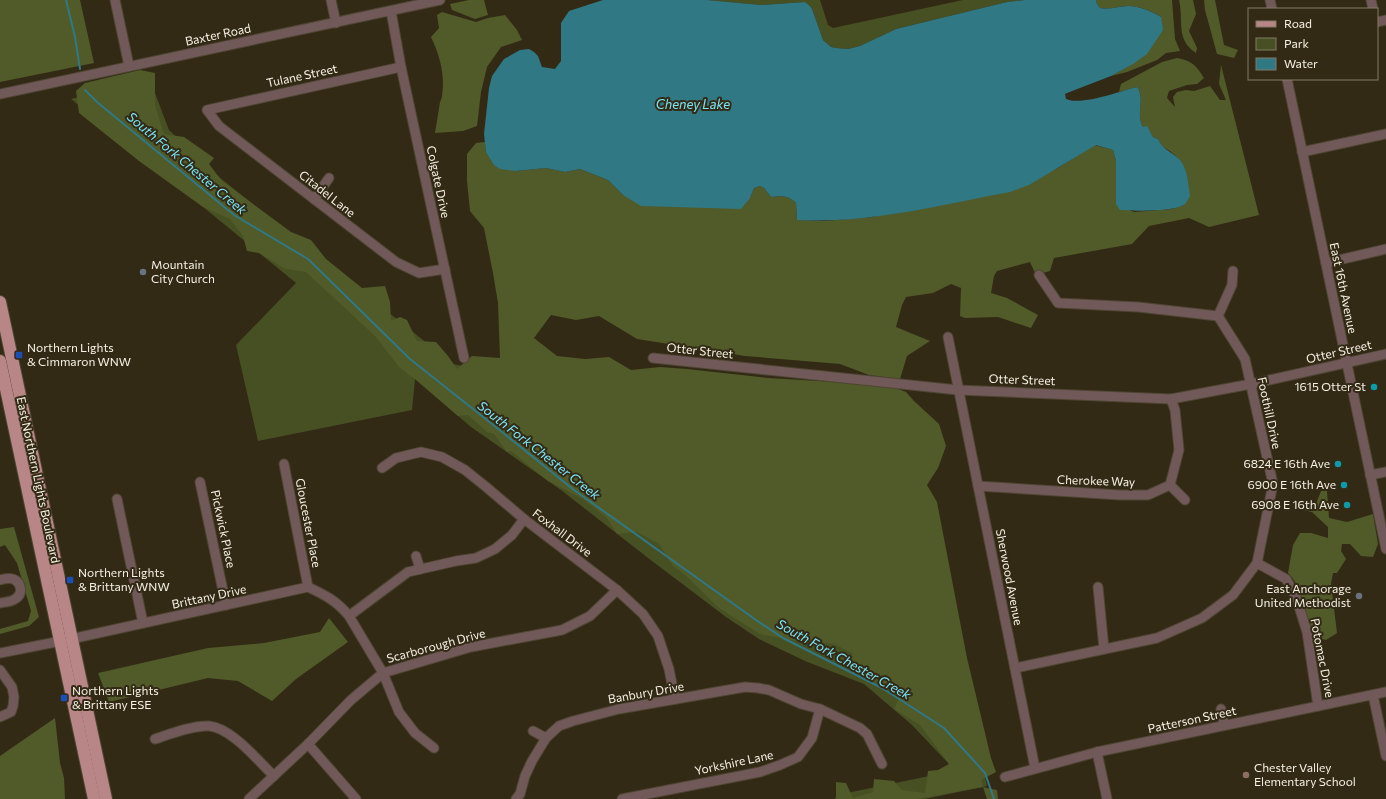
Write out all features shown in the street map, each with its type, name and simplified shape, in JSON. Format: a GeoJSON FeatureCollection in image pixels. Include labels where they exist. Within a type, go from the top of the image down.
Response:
{"type":"FeatureCollection","features":[{"type":"Feature","properties":{"kind":"main road","name":"East Northern Lights Boulevard"},"geometry":{"type":"LineString","coordinates":[[0,302],[60,582],[66,641],[94,799]]}},
{"type":"Feature","properties":{"kind":"main road","name":"East Northern Lights Boulevard"},"geometry":{"type":"LineString","coordinates":[[0,361],[4,403],[106,799]]}},
{"type":"Feature","properties":{"kind":"street"},"geometry":{"type":"LineString","coordinates":[[115,0],[129,66]]}},
{"type":"Feature","properties":{"kind":"street"},"geometry":{"type":"LineString","coordinates":[[331,0],[336,23]]}},
{"type":"Feature","properties":{"kind":"street","name":"Baxter Road"},"geometry":{"type":"LineString","coordinates":[[0,94],[336,23],[435,0]]}},
{"type":"Feature","properties":{"kind":"street","name":"Colgate Drive"},"geometry":{"type":"LineString","coordinates":[[391,11],[401,67],[464,358]]}},
{"type":"Feature","properties":{"kind":"street","name":"Tulane Street"},"geometry":{"type":"LineString","coordinates":[[207,110],[401,67]]}},
{"type":"Feature","properties":{"kind":"street","name":"East 16th Avenue"},"geometry":{"type":"LineString","coordinates":[[1287,80],[1386,549]]}},
{"type":"Feature","properties":{"kind":"street","name":"Citadel Lane"},"geometry":{"type":"LineString","coordinates":[[207,110],[219,126],[396,262],[419,273],[445,269]]}},
{"type":"Feature","properties":{"kind":"street"},"geometry":{"type":"LineString","coordinates":[[1302,152],[1386,134]]}},
{"type":"Feature","properties":{"kind":"street"},"geometry":{"type":"LineString","coordinates":[[314,199],[329,178]]}},
{"type":"Feature","properties":{"kind":"street"},"geometry":{"type":"LineString","coordinates":[[1326,263],[1386,249]]}},
{"type":"Feature","properties":{"kind":"street"},"geometry":{"type":"LineString","coordinates":[[1040,275],[1058,303],[1138,307],[1218,316],[1232,285],[1233,271]]}},
{"type":"Feature","properties":{"kind":"street","name":"Foothill Drive"},"geometry":{"type":"LineString","coordinates":[[1015,668],[1157,638],[1202,618],[1233,595],[1257,562],[1273,484],[1245,359],[1218,316]]}},
{"type":"Feature","properties":{"kind":"street","name":"Sherwood Avenue"},"geometry":{"type":"LineString","coordinates":[[948,337],[1036,768]]}},
{"type":"Feature","properties":{"kind":"street","name":"Otter Street"},"geometry":{"type":"LineString","coordinates":[[653,358],[958,390],[1171,399],[1251,384],[1386,354]]}},
{"type":"Feature","properties":{"kind":"street"},"geometry":{"type":"LineString","coordinates":[[1171,399],[1175,410],[1179,450],[1170,485],[1185,500]]}},
{"type":"Feature","properties":{"kind":"street","name":"Foxhall Drive"},"geometry":{"type":"LineString","coordinates":[[382,468],[396,458],[421,452],[442,457],[465,470],[524,519],[617,590],[643,614],[658,636],[669,669],[675,700]]}},
{"type":"Feature","properties":{"kind":"street","name":"Gloucester Place"},"geometry":{"type":"LineString","coordinates":[[284,464],[308,587]]}},
{"type":"Feature","properties":{"kind":"street"},"geometry":{"type":"LineString","coordinates":[[1370,475],[1386,472]]}},
{"type":"Feature","properties":{"kind":"street","name":"Pickwick Place"},"geometry":{"type":"LineString","coordinates":[[200,482],[226,605]]}},
{"type":"Feature","properties":{"kind":"street","name":"Cherokee Way"},"geometry":{"type":"LineString","coordinates":[[978,486],[1120,495],[1148,495],[1170,485]]}},
{"type":"Feature","properties":{"kind":"street"},"geometry":{"type":"LineString","coordinates":[[117,499],[143,623]]}},
{"type":"Feature","properties":{"kind":"street"},"geometry":{"type":"LineString","coordinates":[[349,616],[408,572],[476,558],[495,549],[512,535],[524,519]]}},
{"type":"Feature","properties":{"kind":"street"},"geometry":{"type":"LineString","coordinates":[[416,556],[420,569]]}},
{"type":"Feature","properties":{"kind":"street","name":"Potomac Drive"},"geometry":{"type":"LineString","coordinates":[[1257,562],[1286,579],[1296,597],[1307,632],[1318,706]]}},
{"type":"Feature","properties":{"kind":"street"},"geometry":{"type":"LineString","coordinates":[[0,580],[10,578],[14,579],[18,582],[21,590],[20,594],[14,600],[0,603]]}},
{"type":"Feature","properties":{"kind":"street"},"geometry":{"type":"LineString","coordinates":[[308,587],[330,598],[349,616],[383,673],[399,712],[415,733],[434,748]]}},
{"type":"Feature","properties":{"kind":"street","name":"Brittany Drive"},"geometry":{"type":"LineString","coordinates":[[0,653],[66,641],[308,587]]}},
{"type":"Feature","properties":{"kind":"street"},"geometry":{"type":"LineString","coordinates":[[1098,587],[1104,649]]}},
{"type":"Feature","properties":{"kind":"street","name":"Scarborough Drive"},"geometry":{"type":"LineString","coordinates":[[249,799],[308,744],[351,700],[383,673],[471,647],[562,630],[590,616],[617,590]]}},
{"type":"Feature","properties":{"kind":"street"},"geometry":{"type":"LineString","coordinates":[[0,670],[12,687],[14,697],[13,706],[10,712],[0,717]]}},
{"type":"Feature","properties":{"kind":"street","name":"Banbury Drive"},"geometry":{"type":"LineString","coordinates":[[518,796],[532,760],[546,738],[560,726],[573,721],[619,709],[745,688],[770,690],[801,704],[820,709],[860,728],[867,734],[882,764]]}},
{"type":"Feature","properties":{"kind":"street","name":"Patterson Street"},"geometry":{"type":"LineString","coordinates":[[1005,777],[1097,752],[1386,692]]}},
{"type":"Feature","properties":{"kind":"street"},"geometry":{"type":"LineString","coordinates":[[1373,695],[1386,756]]}},
{"type":"Feature","properties":{"kind":"street","name":"Yorkshire Lane"},"geometry":{"type":"LineString","coordinates":[[622,799],[760,772],[780,766],[798,757],[812,738],[820,709]]}},
{"type":"Feature","properties":{"kind":"street"},"geometry":{"type":"LineString","coordinates":[[1220,709],[1224,725]]}},
{"type":"Feature","properties":{"kind":"street"},"geometry":{"type":"LineString","coordinates":[[155,739],[176,732],[209,726],[230,735],[274,776]]}},
{"type":"Feature","properties":{"kind":"street"},"geometry":{"type":"LineString","coordinates":[[533,731],[546,738]]}},
{"type":"Feature","properties":{"kind":"street"},"geometry":{"type":"LineString","coordinates":[[308,744],[356,799]]}},
{"type":"Feature","properties":{"kind":"street"},"geometry":{"type":"LineString","coordinates":[[1097,752],[1107,799]]}},
{"type":"Feature","properties":{"kind":"street"},"geometry":{"type":"LineString","coordinates":[[518,796],[529,799]]}},
{"type":"Feature","properties":{"kind":"green space"},"geometry":{"type":"Polygon","coordinates":[[[0,0],[80,0],[94,63],[0,82],[0,0]]]}},
{"type":"Feature","properties":{"kind":"green space"},"geometry":{"type":"Polygon","coordinates":[[[469,0],[484,0],[488,15],[475,19],[452,10],[450,4],[469,0]]]}},
{"type":"Feature","properties":{"kind":"green space"},"geometry":{"type":"Polygon","coordinates":[[[707,0],[820,0],[828,25],[833,28],[963,0],[1025,0],[1007,2],[896,29],[860,46],[848,49],[831,47],[823,40],[812,9],[805,2],[761,5],[707,0]]]}},
{"type":"Feature","properties":{"kind":"green space"},"geometry":{"type":"Polygon","coordinates":[[[1096,0],[1172,0],[1175,39],[1180,51],[1166,53],[1157,60],[1127,72],[1111,76],[1132,64],[1161,17],[1150,11],[1137,7],[1128,6],[1107,9],[1100,8],[1096,0]]]}},
{"type":"Feature","properties":{"kind":"green space"},"geometry":{"type":"Polygon","coordinates":[[[1179,0],[1193,0],[1196,14],[1189,31],[1197,48],[1196,53],[1189,48],[1183,36],[1179,0]]]}},
{"type":"Feature","properties":{"kind":"green space"},"geometry":{"type":"Polygon","coordinates":[[[1204,0],[1215,0],[1224,45],[1238,50],[1234,58],[1217,54],[1205,10],[1204,0]]]}},
{"type":"Feature","properties":{"kind":"green space"},"geometry":{"type":"Polygon","coordinates":[[[442,12],[476,22],[505,15],[517,30],[522,40],[501,47],[487,67],[481,92],[477,126],[463,131],[435,133],[442,96],[443,79],[440,61],[431,37],[439,28],[437,15],[442,12]]]}},
{"type":"Feature","properties":{"kind":"green space"},"geometry":{"type":"Polygon","coordinates":[[[1177,58],[1193,64],[1204,78],[1197,84],[1187,85],[1169,91],[1167,98],[1175,107],[1173,97],[1177,92],[1186,90],[1194,91],[1210,86],[1220,100],[1226,100],[1219,84],[1221,65],[1259,215],[1209,227],[1189,218],[1149,226],[1132,244],[1054,258],[1050,271],[1036,275],[1030,262],[997,271],[994,276],[991,293],[1007,298],[1038,315],[1031,328],[998,317],[965,318],[960,316],[961,288],[951,284],[933,293],[906,297],[902,305],[896,327],[930,341],[907,356],[900,379],[869,375],[840,364],[745,356],[637,339],[599,316],[576,320],[551,315],[534,338],[557,356],[585,359],[609,357],[631,370],[660,367],[768,378],[888,385],[906,392],[939,424],[946,446],[938,468],[927,485],[937,502],[967,658],[991,758],[996,772],[981,780],[983,787],[917,799],[836,799],[836,782],[846,783],[853,798],[873,792],[874,779],[894,781],[902,790],[925,793],[928,771],[938,770],[949,764],[920,725],[894,709],[900,696],[842,665],[847,656],[854,654],[834,644],[796,641],[760,634],[719,608],[684,574],[673,566],[659,544],[637,532],[617,534],[607,518],[583,499],[548,481],[511,451],[507,452],[494,434],[487,432],[468,415],[458,416],[399,367],[375,336],[306,272],[285,269],[259,253],[247,251],[243,236],[230,219],[203,207],[139,161],[79,113],[76,91],[85,83],[140,70],[155,73],[155,105],[164,134],[184,137],[214,158],[209,164],[222,181],[291,232],[311,240],[326,259],[362,288],[385,286],[390,302],[391,321],[400,317],[407,320],[417,341],[436,342],[457,369],[472,356],[500,358],[498,303],[484,228],[470,211],[467,181],[467,154],[476,143],[485,142],[486,152],[516,171],[546,168],[565,172],[580,169],[608,180],[623,195],[750,198],[754,188],[760,186],[764,188],[771,197],[781,196],[793,200],[796,203],[797,220],[823,221],[873,217],[1056,169],[1095,145],[1113,150],[1116,161],[1116,204],[1134,212],[1172,209],[1184,205],[1186,182],[1185,170],[1178,158],[1162,145],[1158,139],[1153,137],[1147,127],[1143,127],[1140,117],[1140,91],[1137,87],[1119,92],[1121,84],[1162,62],[1177,58]]]}},
{"type":"Feature","properties":{"kind":"green space"},"geometry":{"type":"Polygon","coordinates":[[[150,80],[169,130],[214,173],[453,364],[513,377],[940,559],[987,777],[985,777],[987,786],[925,799],[834,799],[842,794],[939,774],[949,764],[912,725],[864,684],[805,661],[759,639],[726,617],[561,490],[471,427],[415,379],[412,410],[258,441],[236,345],[296,283],[71,99],[150,80]]]}},
{"type":"Feature","properties":{"kind":"green space"},"geometry":{"type":"Polygon","coordinates":[[[1321,491],[1327,491],[1329,518],[1347,522],[1373,514],[1378,544],[1373,557],[1361,556],[1350,544],[1342,544],[1341,551],[1346,559],[1337,573],[1333,573],[1331,584],[1337,633],[1326,640],[1312,636],[1298,587],[1288,573],[1293,545],[1300,533],[1311,533],[1328,538],[1328,527],[1312,512],[1303,510],[1316,504],[1321,491]]]}},
{"type":"Feature","properties":{"kind":"green space"},"geometry":{"type":"Polygon","coordinates":[[[14,527],[39,617],[29,626],[0,634],[0,629],[28,621],[31,611],[17,563],[5,545],[0,547],[0,529],[14,527]]]}},
{"type":"Feature","properties":{"kind":"green space"},"geometry":{"type":"Polygon","coordinates":[[[329,618],[348,642],[296,679],[272,701],[238,681],[208,678],[109,702],[98,673],[208,648],[264,643],[320,632],[329,618]]]}},
{"type":"Feature","properties":{"kind":"green space"},"geometry":{"type":"Polygon","coordinates":[[[55,718],[60,763],[64,778],[65,799],[0,799],[0,756],[55,718]]]}},
{"type":"Feature","properties":{"kind":"green space"},"geometry":{"type":"Polygon","coordinates":[[[983,787],[997,790],[998,799],[987,799],[983,787]]]}},
{"type":"Feature","properties":{"kind":"water","name":"Cheney Lake"},"geometry":{"type":"Polygon","coordinates":[[[603,0],[707,0],[761,5],[805,2],[812,9],[823,40],[831,47],[848,49],[860,46],[896,29],[1007,2],[1025,0],[1096,0],[1100,8],[1107,9],[1128,6],[1145,9],[1161,17],[1163,30],[1147,54],[1133,64],[1111,76],[1065,94],[1066,99],[1081,101],[1137,87],[1141,96],[1140,117],[1143,127],[1147,126],[1153,137],[1158,139],[1165,148],[1183,164],[1190,196],[1185,204],[1180,207],[1164,210],[1120,210],[1116,204],[1116,161],[1113,150],[1096,145],[1029,185],[1010,192],[931,208],[850,219],[797,220],[796,203],[793,200],[781,196],[771,197],[764,188],[760,186],[754,188],[750,198],[741,209],[641,206],[623,195],[608,180],[580,169],[565,172],[546,168],[516,171],[500,169],[494,165],[486,152],[484,134],[489,88],[492,76],[504,59],[520,50],[529,49],[538,56],[542,67],[555,69],[561,61],[561,23],[569,11],[603,0]]]}},
{"type":"Feature","properties":{"kind":"waterway","name":"South Fork Chester Creek"},"geometry":{"type":"LineString","coordinates":[[66,0],[75,37],[80,69]]}},
{"type":"Feature","properties":{"kind":"waterway","name":"South Fork Chester Creek"},"geometry":{"type":"LineString","coordinates":[[85,90],[97,102],[234,215],[308,259],[410,359],[574,490],[783,638],[882,688],[944,728],[985,773],[994,799]]}},
{"type":"Feature","properties":{"kind":"place","name":"Mountain City Church"},"geometry":{"type":"Point","coordinates":[143,272]}},
{"type":"Feature","properties":{"kind":"place","name":"Northern Lights & Cimmaron WNW"},"geometry":{"type":"Point","coordinates":[19,355]}},
{"type":"Feature","properties":{"kind":"place","name":"1615 Otter St"},"geometry":{"type":"Point","coordinates":[1374,387]}},
{"type":"Feature","properties":{"kind":"place","name":"6824 E 16th Ave"},"geometry":{"type":"Point","coordinates":[1338,464]}},
{"type":"Feature","properties":{"kind":"place","name":"6900 E 16th Ave"},"geometry":{"type":"Point","coordinates":[1344,485]}},
{"type":"Feature","properties":{"kind":"place","name":"6908 E 16th Ave"},"geometry":{"type":"Point","coordinates":[1347,505]}},
{"type":"Feature","properties":{"kind":"place","name":"Northern Lights & Brittany WNW"},"geometry":{"type":"Point","coordinates":[70,580]}},
{"type":"Feature","properties":{"kind":"place","name":"East Anchorage United Methodist"},"geometry":{"type":"Point","coordinates":[1359,596]}},
{"type":"Feature","properties":{"kind":"place","name":"Northern Lights & Brittany ESE"},"geometry":{"type":"Point","coordinates":[64,698]}},
{"type":"Feature","properties":{"kind":"place","name":"Chester Valley Elementary School"},"geometry":{"type":"Point","coordinates":[1246,775]}}]}
